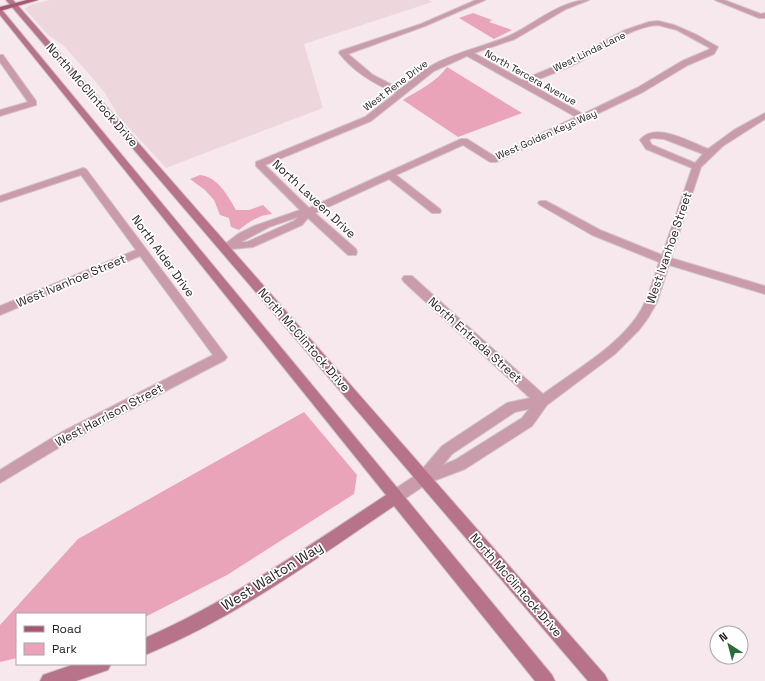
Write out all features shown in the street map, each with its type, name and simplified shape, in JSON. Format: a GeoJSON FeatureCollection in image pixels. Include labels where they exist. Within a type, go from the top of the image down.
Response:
{"type":"FeatureCollection","features":[{"type":"Feature","properties":{"kind":"main road"},"geometry":{"type":"LineString","coordinates":[[0,10],[12,3],[35,0]]}},
{"type":"Feature","properties":{"kind":"main road","name":"North McClintock Drive"},"geometry":{"type":"LineString","coordinates":[[12,3],[228,248],[598,681]]}},
{"type":"Feature","properties":{"kind":"main road","name":"North McClintock Drive"},"geometry":{"type":"LineString","coordinates":[[0,10],[546,681]]}},
{"type":"Feature","properties":{"kind":"main road","name":"West Walton Way"},"geometry":{"type":"LineString","coordinates":[[146,646],[237,599],[294,564],[395,497]]}},
{"type":"Feature","properties":{"kind":"main road"},"geometry":{"type":"LineString","coordinates":[[56,680],[99,665]]}},
{"type":"Feature","properties":{"kind":"street"},"geometry":{"type":"LineString","coordinates":[[402,93],[372,80],[343,53],[423,26],[482,0]]}},
{"type":"Feature","properties":{"kind":"street","name":"West Rene Drive"},"geometry":{"type":"LineString","coordinates":[[259,164],[368,119],[431,70],[468,53],[512,37],[564,8],[586,0]]}},
{"type":"Feature","properties":{"kind":"street"},"geometry":{"type":"LineString","coordinates":[[718,0],[763,16]]}},
{"type":"Feature","properties":{"kind":"street","name":"West Golden Keys Way"},"geometry":{"type":"LineString","coordinates":[[228,248],[249,245],[298,224],[308,212],[464,141],[494,160],[640,90],[686,63],[711,52],[714,47],[666,25],[657,23]]}},
{"type":"Feature","properties":{"kind":"street","name":"West Linda Lane"},"geometry":{"type":"LineString","coordinates":[[522,83],[574,61],[617,37],[649,24],[657,23]]}},
{"type":"Feature","properties":{"kind":"street","name":"North Tercera Avenue"},"geometry":{"type":"LineString","coordinates":[[468,53],[584,118]]}},
{"type":"Feature","properties":{"kind":"street"},"geometry":{"type":"LineString","coordinates":[[0,57],[33,103],[0,113]]}},
{"type":"Feature","properties":{"kind":"street","name":"West Ivanhoe Street"},"geometry":{"type":"LineString","coordinates":[[395,497],[423,478],[460,465],[527,422],[542,401],[606,355],[635,327],[651,302],[697,166],[707,152],[726,138],[765,116]]}},
{"type":"Feature","properties":{"kind":"street"},"geometry":{"type":"LineString","coordinates":[[697,166],[649,147],[644,140],[650,135],[665,136],[707,152]]}},
{"type":"Feature","properties":{"kind":"street","name":"North Laveen Drive"},"geometry":{"type":"LineString","coordinates":[[259,164],[352,252]]}},
{"type":"Feature","properties":{"kind":"street","name":"North Alder Drive"},"geometry":{"type":"LineString","coordinates":[[0,199],[83,171],[221,357]]}},
{"type":"Feature","properties":{"kind":"street"},"geometry":{"type":"LineString","coordinates":[[390,175],[436,212]]}},
{"type":"Feature","properties":{"kind":"street"},"geometry":{"type":"LineString","coordinates":[[543,203],[600,236],[665,261],[765,290]]}},
{"type":"Feature","properties":{"kind":"street","name":"West Ivanhoe Street"},"geometry":{"type":"LineString","coordinates":[[0,311],[143,251]]}},
{"type":"Feature","properties":{"kind":"street","name":"North Entrada Street"},"geometry":{"type":"LineString","coordinates":[[408,279],[542,401]]}},
{"type":"Feature","properties":{"kind":"street","name":"West Harrison Street"},"geometry":{"type":"LineString","coordinates":[[0,477],[65,437],[221,357]]}},
{"type":"Feature","properties":{"kind":"street","name":"West Ivanhoe Street"},"geometry":{"type":"LineString","coordinates":[[423,478],[447,450],[512,407],[542,401]]}},
{"type":"Feature","properties":{"kind":"shaded area"},"geometry":{"type":"Polygon","coordinates":[[[50,0],[429,0],[432,2],[304,44],[323,108],[166,168],[119,117],[105,93],[90,75],[63,45],[48,35],[25,9],[30,5],[50,0]]]}},
{"type":"Feature","properties":{"kind":"green space"},"geometry":{"type":"Polygon","coordinates":[[[473,13],[492,20],[489,22],[512,30],[494,39],[459,18],[473,13]]]}},
{"type":"Feature","properties":{"kind":"green space"},"geometry":{"type":"Polygon","coordinates":[[[447,67],[522,113],[458,137],[403,100],[438,78],[447,67]]]}},
{"type":"Feature","properties":{"kind":"green space"},"geometry":{"type":"Polygon","coordinates":[[[200,175],[212,179],[217,183],[226,193],[236,210],[249,210],[263,205],[272,214],[258,217],[239,230],[231,227],[229,218],[220,215],[214,200],[205,190],[190,179],[200,175]]]}},
{"type":"Feature","properties":{"kind":"green space"},"geometry":{"type":"Polygon","coordinates":[[[304,412],[357,475],[354,494],[227,575],[146,616],[146,613],[16,613],[16,658],[0,662],[0,625],[78,539],[304,412]]]}}]}
